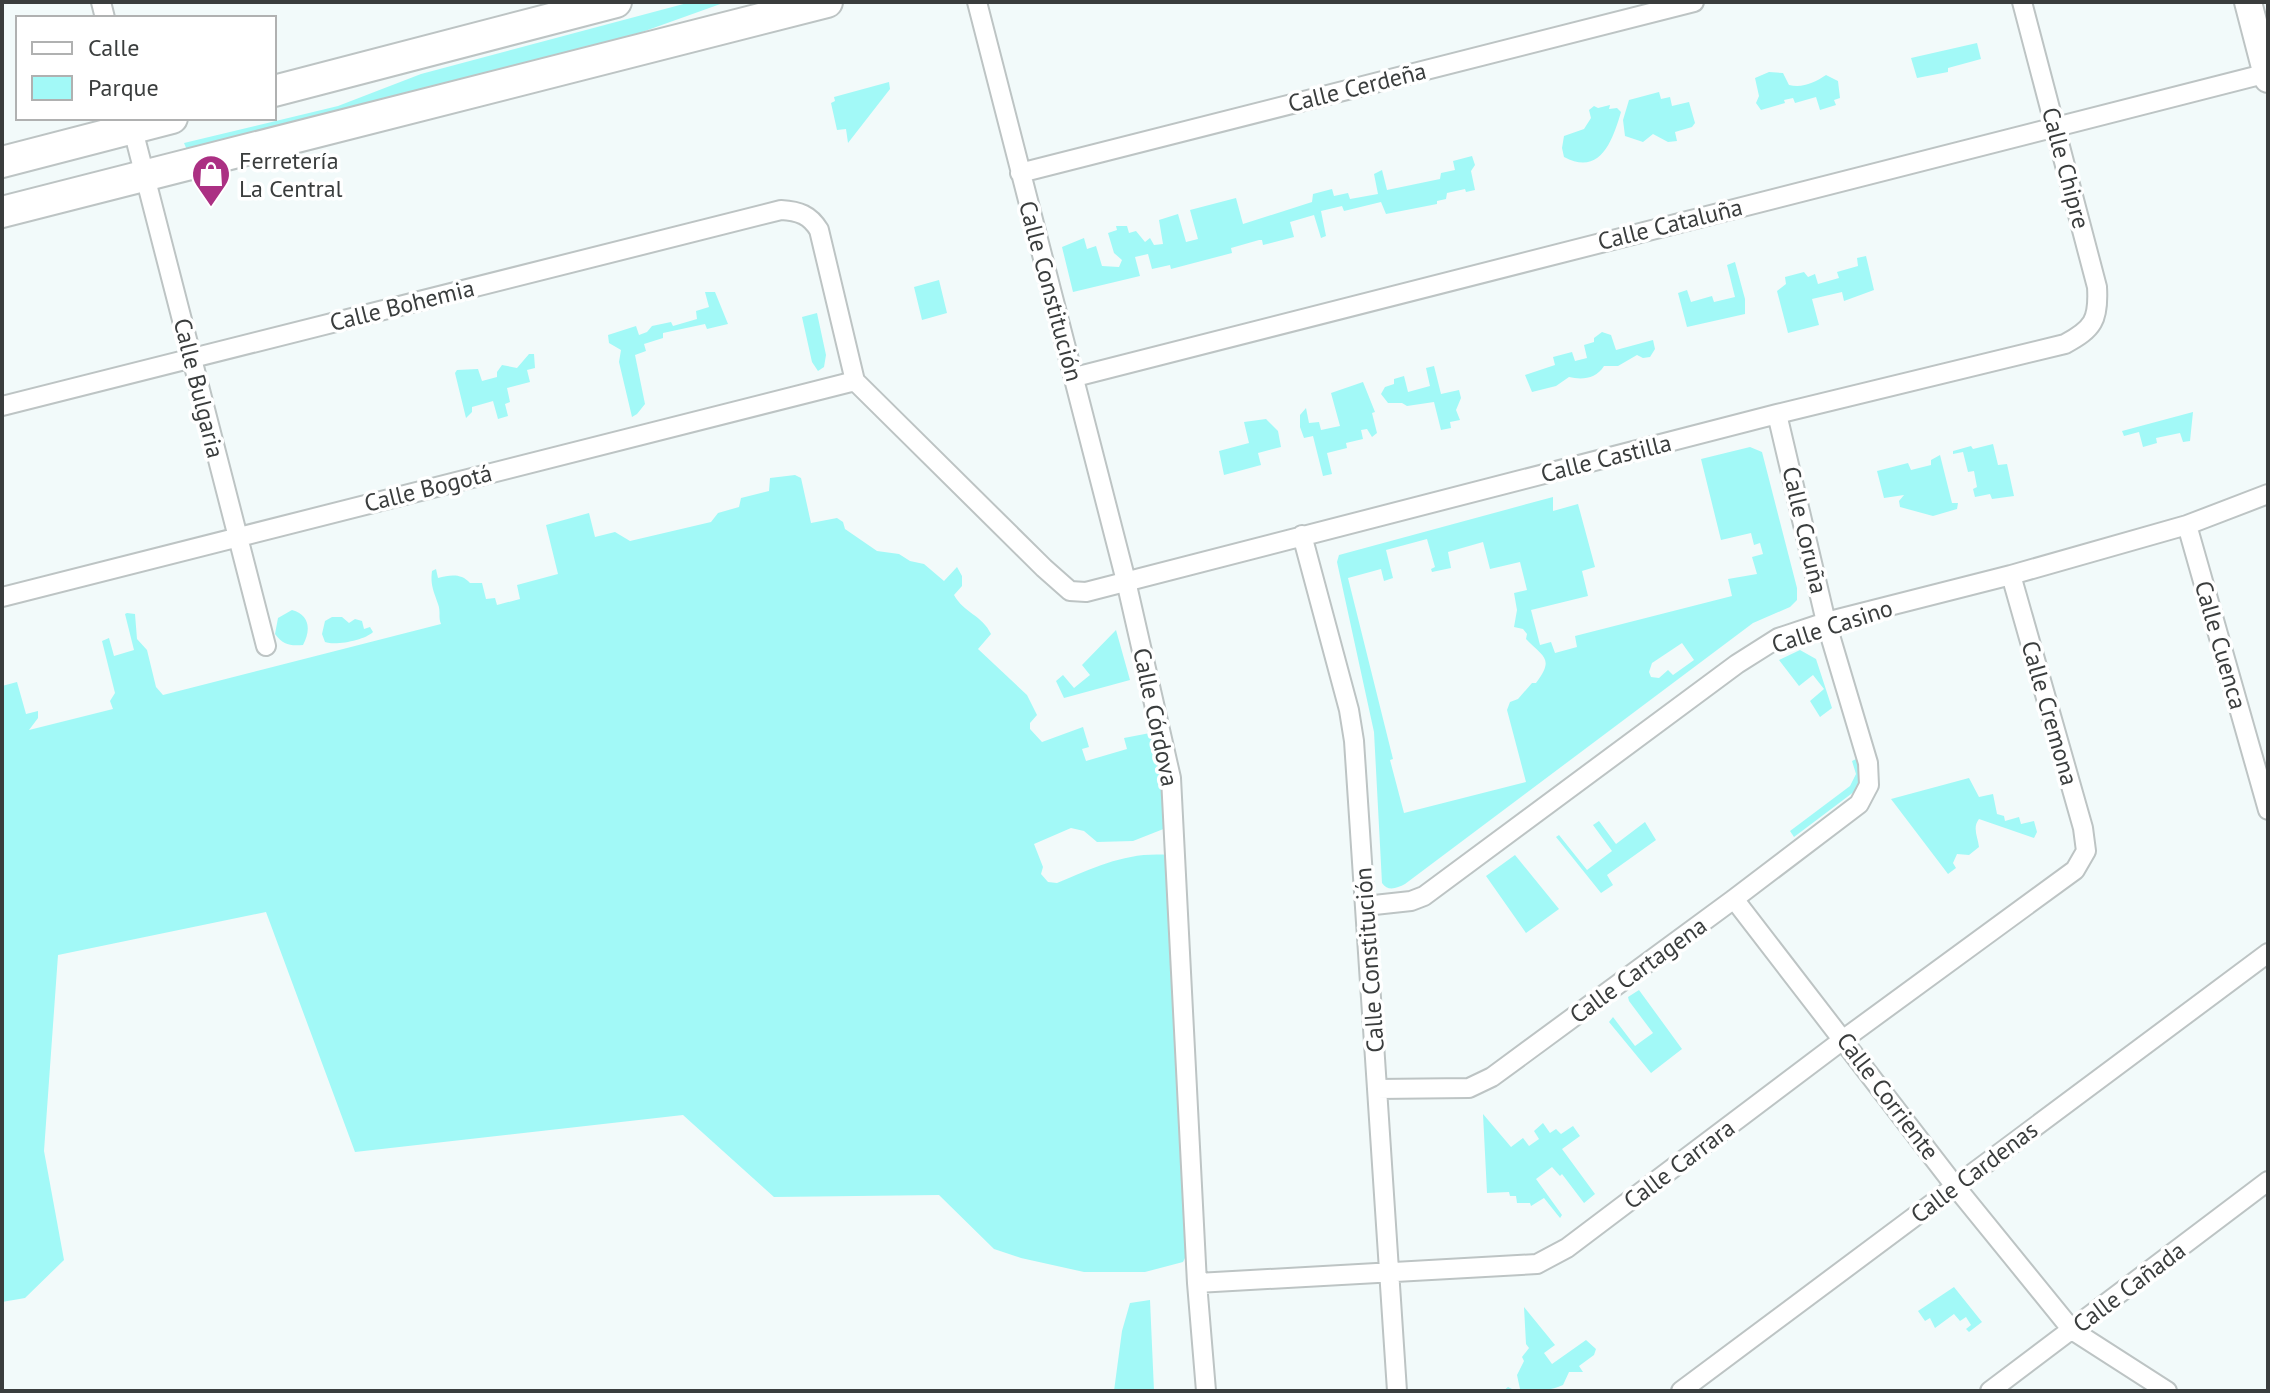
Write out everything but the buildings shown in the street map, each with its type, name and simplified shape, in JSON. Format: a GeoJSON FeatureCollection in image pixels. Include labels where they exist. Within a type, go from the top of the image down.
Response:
{"type":"FeatureCollection","features":[{"type":"Feature","properties":{"kind":"main road"},"geometry":{"type":"LineString","coordinates":[[276,90],[616,2]]}},
{"type":"Feature","properties":{"kind":"main road"},"geometry":{"type":"LineString","coordinates":[[2,212],[827,2]]}},
{"type":"Feature","properties":{"kind":"main road"},"geometry":{"type":"LineString","coordinates":[[2248,2],[2267,75]]}},
{"type":"Feature","properties":{"kind":"main road"},"geometry":{"type":"LineString","coordinates":[[2,162],[131,123],[156,120]]}},
{"type":"Feature","properties":{"kind":"street","name":"Calle Constitución"},"geometry":{"type":"LineString","coordinates":[[977,2],[1126,581]]}},
{"type":"Feature","properties":{"kind":"street","name":"Calle Cerdeña"},"geometry":{"type":"LineString","coordinates":[[1020,173],[1615,11],[1694,2]]}},
{"type":"Feature","properties":{"kind":"street","name":"Calle Chipre"},"geometry":{"type":"LineString","coordinates":[[2022,2],[2097,287],[2095,319],[2085,333]]}},
{"type":"Feature","properties":{"kind":"street","name":"Calle Cataluña"},"geometry":{"type":"LineString","coordinates":[[1075,377],[2054,125],[2267,75]]}},
{"type":"Feature","properties":{"kind":"street","name":"Calle Bulgaria"},"geometry":{"type":"LineString","coordinates":[[131,123],[266,646]]}},
{"type":"Feature","properties":{"kind":"street","name":"Calle Bohemia"},"geometry":{"type":"LineString","coordinates":[[2,406],[781,210],[802,213],[819,230],[855,381]]}},
{"type":"Feature","properties":{"kind":"street","name":"Calle Castilla"},"geometry":{"type":"LineString","coordinates":[[1126,581],[1777,414],[2065,344],[2085,333]]}},
{"type":"Feature","properties":{"kind":"street","name":"Calle Bogotá"},"geometry":{"type":"LineString","coordinates":[[2,597],[855,381]]}},
{"type":"Feature","properties":{"kind":"street"},"geometry":{"type":"LineString","coordinates":[[855,381],[1070,591],[1086,592],[1126,581]]}},
{"type":"Feature","properties":{"kind":"street","name":"Calle Coruña"},"geometry":{"type":"LineString","coordinates":[[1777,414],[1826,622],[1868,763],[1869,785]]}},
{"type":"Feature","properties":{"kind":"street","name":"Calle Casino"},"geometry":{"type":"LineString","coordinates":[[1365,906],[1411,901],[1424,896],[1737,664],[1778,638],[1826,622],[2011,575],[2187,525],[2268,494]]}},
{"type":"Feature","properties":{"kind":"street","name":"Calle Cuenca"},"geometry":{"type":"LineString","coordinates":[[2187,525],[2268,810]]}},
{"type":"Feature","properties":{"kind":"street","name":"Calle Constitución"},"geometry":{"type":"LineString","coordinates":[[1302,535],[1349,710],[1354,741],[1397,1391]]}},
{"type":"Feature","properties":{"kind":"street","name":"Calle Cremona"},"geometry":{"type":"LineString","coordinates":[[2011,575],[2083,828],[2086,851]]}},
{"type":"Feature","properties":{"kind":"street","name":"Calle Córdova"},"geometry":{"type":"LineString","coordinates":[[1126,581],[1171,778],[1197,1283],[1206,1391]]}},
{"type":"Feature","properties":{"kind":"street","name":"Calle Cartagena"},"geometry":{"type":"LineString","coordinates":[[1377,1089],[1469,1088],[1492,1077],[1859,804],[1869,785]]}},
{"type":"Feature","properties":{"kind":"street","name":"Calle Carrara"},"geometry":{"type":"LineString","coordinates":[[1197,1283],[1537,1264],[1556,1256],[2075,870],[2086,851]]}},
{"type":"Feature","properties":{"kind":"street","name":"Calle Corriente"},"geometry":{"type":"LineString","coordinates":[[1734,899],[1955,1186],[2072,1330],[2167,1391]]}},
{"type":"Feature","properties":{"kind":"street","name":"Calle Cardenas"},"geometry":{"type":"LineString","coordinates":[[1681,1391],[2268,953]]}},
{"type":"Feature","properties":{"kind":"street","name":"Calle Cañada"},"geometry":{"type":"LineString","coordinates":[[1990,1391],[2268,1181]]}},
{"type":"Feature","properties":{"kind":"green space"},"geometry":{"type":"Polygon","coordinates":[[[691,2],[726,2],[631,36],[187,150],[184,143],[338,106],[421,74],[691,2]]]}},
{"type":"Feature","properties":{"kind":"green space"},"geometry":{"type":"Polygon","coordinates":[[[1977,43],[1981,59],[1948,68],[1948,72],[1917,78],[1911,58],[1977,43]]]}},
{"type":"Feature","properties":{"kind":"green space"},"geometry":{"type":"Polygon","coordinates":[[[1769,72],[1783,73],[1789,85],[1794,86],[1808,84],[1826,75],[1838,81],[1840,98],[1834,100],[1836,105],[1820,110],[1816,97],[1795,103],[1793,98],[1784,100],[1785,103],[1761,110],[1756,103],[1759,96],[1755,78],[1769,72]]]}},
{"type":"Feature","properties":{"kind":"green space"},"geometry":{"type":"Polygon","coordinates":[[[889,82],[890,89],[848,143],[846,129],[837,130],[831,103],[835,101],[834,97],[889,82]]]}},
{"type":"Feature","properties":{"kind":"green space"},"geometry":{"type":"Polygon","coordinates":[[[1659,92],[1661,99],[1670,97],[1672,106],[1689,102],[1695,123],[1692,127],[1675,132],[1677,141],[1668,142],[1653,134],[1643,142],[1625,136],[1623,120],[1629,100],[1659,92]]]}},
{"type":"Feature","properties":{"kind":"green space"},"geometry":{"type":"Polygon","coordinates":[[[1610,105],[1609,109],[1617,108],[1621,112],[1603,152],[1587,162],[1564,157],[1564,136],[1584,129],[1591,118],[1589,110],[1594,106],[1610,105]]]}},
{"type":"Feature","properties":{"kind":"green space"},"geometry":{"type":"Polygon","coordinates":[[[1472,156],[1475,190],[1447,193],[1446,199],[1437,201],[1437,204],[1386,214],[1381,202],[1344,211],[1342,206],[1321,211],[1326,236],[1321,238],[1314,215],[1290,222],[1294,237],[1263,245],[1259,240],[1231,248],[1232,253],[1171,269],[1170,265],[1152,269],[1148,254],[1135,257],[1140,276],[1073,292],[1062,247],[1084,238],[1087,249],[1096,246],[1102,266],[1119,267],[1122,260],[1114,253],[1108,233],[1117,230],[1116,226],[1127,226],[1129,233],[1136,231],[1145,242],[1150,238],[1154,245],[1163,244],[1159,220],[1178,214],[1186,242],[1198,239],[1190,210],[1236,198],[1243,224],[1312,202],[1313,194],[1332,189],[1334,196],[1348,193],[1350,199],[1378,194],[1374,174],[1382,170],[1387,190],[1440,179],[1441,173],[1455,170],[1453,161],[1472,156]]]}},
{"type":"Feature","properties":{"kind":"green space"},"geometry":{"type":"Polygon","coordinates":[[[1866,256],[1874,290],[1844,301],[1842,292],[1812,299],[1819,325],[1788,333],[1777,291],[1786,284],[1785,277],[1804,272],[1808,277],[1815,274],[1818,284],[1839,278],[1837,272],[1858,266],[1857,258],[1866,256]]]}},
{"type":"Feature","properties":{"kind":"green space"},"geometry":{"type":"Polygon","coordinates":[[[1735,262],[1745,299],[1745,314],[1687,327],[1678,293],[1687,290],[1691,302],[1712,296],[1714,302],[1735,297],[1727,265],[1735,262]]]}},
{"type":"Feature","properties":{"kind":"green space"},"geometry":{"type":"Polygon","coordinates":[[[939,280],[947,313],[922,320],[914,287],[939,280]]]}},
{"type":"Feature","properties":{"kind":"green space"},"geometry":{"type":"Polygon","coordinates":[[[705,292],[715,292],[728,324],[707,329],[705,324],[663,333],[663,338],[644,344],[646,351],[635,355],[645,404],[632,417],[619,362],[621,350],[609,343],[608,335],[636,326],[639,335],[652,326],[671,322],[673,326],[697,319],[696,311],[709,307],[705,292]]]}},
{"type":"Feature","properties":{"kind":"green space"},"geometry":{"type":"Polygon","coordinates":[[[817,313],[826,355],[824,367],[818,371],[812,362],[802,317],[817,313]]]}},
{"type":"Feature","properties":{"kind":"green space"},"geometry":{"type":"Polygon","coordinates":[[[1602,332],[1611,335],[1616,350],[1653,340],[1655,349],[1650,357],[1637,355],[1618,366],[1604,366],[1593,376],[1569,377],[1556,386],[1532,392],[1525,375],[1555,365],[1553,357],[1572,352],[1575,361],[1587,358],[1584,345],[1594,342],[1594,338],[1602,332]]]}},
{"type":"Feature","properties":{"kind":"green space"},"geometry":{"type":"Polygon","coordinates":[[[529,354],[534,354],[535,368],[527,370],[530,382],[507,388],[510,402],[505,404],[508,416],[498,419],[493,401],[472,407],[466,418],[455,373],[457,370],[478,369],[482,381],[497,377],[502,365],[517,368],[529,354]]]}},
{"type":"Feature","properties":{"kind":"green space"},"geometry":{"type":"Polygon","coordinates":[[[1434,366],[1441,394],[1459,390],[1461,398],[1456,410],[1460,420],[1450,422],[1451,428],[1441,430],[1434,402],[1407,406],[1388,403],[1381,394],[1385,387],[1394,384],[1394,379],[1404,376],[1408,392],[1430,386],[1426,368],[1434,366]]]}},
{"type":"Feature","properties":{"kind":"green space"},"geometry":{"type":"Polygon","coordinates":[[[1363,382],[1375,412],[1372,413],[1377,433],[1372,437],[1367,429],[1361,430],[1363,439],[1346,443],[1347,448],[1327,453],[1332,474],[1323,476],[1313,436],[1304,438],[1300,415],[1306,408],[1309,423],[1319,422],[1321,430],[1340,426],[1331,393],[1363,382]]]}},
{"type":"Feature","properties":{"kind":"green space"},"geometry":{"type":"Polygon","coordinates":[[[2193,412],[2190,441],[2183,442],[2180,433],[2156,438],[2157,443],[2143,447],[2139,432],[2124,436],[2122,431],[2193,412]]]}},
{"type":"Feature","properties":{"kind":"green space"},"geometry":{"type":"Polygon","coordinates":[[[1266,419],[1278,431],[1281,447],[1258,453],[1261,465],[1224,475],[1219,451],[1249,443],[1244,422],[1266,419]]]}},
{"type":"Feature","properties":{"kind":"green space"},"geometry":{"type":"Polygon","coordinates":[[[1993,444],[1998,465],[2007,464],[2014,496],[1992,499],[1990,494],[1975,497],[1974,471],[1968,472],[1963,452],[1953,454],[1953,451],[1971,446],[1973,449],[1993,444]]]}},
{"type":"Feature","properties":{"kind":"green space"},"geometry":{"type":"Polygon","coordinates":[[[1750,447],[1762,452],[1797,588],[1797,600],[1790,607],[1753,623],[1405,884],[1393,888],[1384,886],[1374,732],[1337,562],[1339,555],[1553,497],[1553,511],[1578,504],[1595,567],[1582,571],[1588,596],[1531,610],[1540,645],[1551,642],[1555,653],[1577,647],[1575,636],[1732,596],[1728,579],[1757,574],[1752,557],[1763,554],[1760,543],[1754,545],[1751,533],[1721,540],[1701,459],[1750,447]],[[1427,539],[1386,550],[1393,578],[1384,581],[1381,569],[1348,578],[1404,813],[1526,782],[1507,710],[1510,702],[1536,683],[1546,663],[1542,654],[1526,639],[1523,629],[1514,627],[1517,610],[1514,593],[1527,590],[1520,562],[1490,569],[1483,542],[1448,552],[1451,568],[1432,572],[1431,569],[1435,567],[1427,539]],[[1682,643],[1652,663],[1651,677],[1659,678],[1668,670],[1673,675],[1694,660],[1682,643]]]}},
{"type":"Feature","properties":{"kind":"green space"},"geometry":{"type":"Polygon","coordinates":[[[1940,455],[1952,503],[1958,503],[1957,509],[1933,516],[1900,507],[1899,501],[1904,495],[1884,498],[1877,471],[1908,463],[1911,470],[1931,465],[1931,460],[1940,455]]]}},
{"type":"Feature","properties":{"kind":"green space"},"geometry":{"type":"Polygon","coordinates":[[[795,475],[801,478],[811,523],[837,518],[843,522],[845,529],[877,551],[899,554],[910,561],[924,564],[944,581],[957,567],[962,576],[962,586],[954,595],[983,622],[991,634],[978,649],[1027,695],[1037,715],[1030,723],[1030,729],[1042,742],[1083,727],[1089,747],[1082,749],[1086,761],[1127,749],[1124,738],[1150,733],[1161,776],[1166,828],[1133,841],[1097,842],[1084,831],[1071,828],[1034,844],[1043,867],[1041,874],[1048,882],[1057,883],[1125,858],[1168,855],[1170,893],[1167,893],[1187,1254],[1183,1262],[1145,1272],[1084,1272],[1021,1258],[994,1249],[939,1195],[774,1197],[683,1115],[355,1152],[266,912],[58,955],[44,1151],[64,1260],[25,1298],[2,1302],[2,686],[17,682],[26,714],[38,711],[38,718],[29,730],[113,709],[110,701],[115,693],[102,641],[109,638],[114,656],[134,650],[127,613],[135,614],[137,639],[147,650],[156,687],[163,695],[441,624],[432,580],[432,571],[436,569],[438,578],[455,576],[470,583],[482,583],[486,599],[495,598],[497,605],[520,599],[517,585],[558,574],[546,525],[589,513],[595,537],[615,532],[630,541],[711,522],[718,513],[739,507],[741,498],[769,491],[770,478],[795,475]]]}},
{"type":"Feature","properties":{"kind":"green space"},"geometry":{"type":"Polygon","coordinates":[[[292,610],[306,619],[307,634],[303,645],[287,644],[275,634],[278,618],[292,610]]]}},
{"type":"Feature","properties":{"kind":"green space"},"geometry":{"type":"Polygon","coordinates":[[[342,617],[349,623],[355,619],[362,621],[364,629],[370,627],[373,632],[350,642],[325,642],[322,634],[325,621],[342,617]]]}},
{"type":"Feature","properties":{"kind":"green space"},"geometry":{"type":"Polygon","coordinates":[[[1116,630],[1130,680],[1064,698],[1056,681],[1063,675],[1074,688],[1090,675],[1082,665],[1116,630]]]}},
{"type":"Feature","properties":{"kind":"green space"},"geometry":{"type":"Polygon","coordinates":[[[1800,650],[1816,659],[1832,708],[1820,717],[1810,701],[1824,689],[1813,675],[1799,686],[1779,660],[1800,650]]]}},
{"type":"Feature","properties":{"kind":"green space"},"geometry":{"type":"Polygon","coordinates":[[[1858,758],[1863,773],[1859,788],[1794,837],[1790,831],[1850,786],[1856,774],[1852,761],[1858,758]]]}},
{"type":"Feature","properties":{"kind":"green space"},"geometry":{"type":"Polygon","coordinates":[[[1969,778],[1979,797],[1993,794],[1997,814],[2004,816],[2005,821],[2019,817],[2021,824],[2034,821],[2037,832],[2034,838],[1979,819],[1976,829],[1979,847],[1969,855],[1957,854],[1953,863],[1956,868],[1948,874],[1891,799],[1969,778]]]}},
{"type":"Feature","properties":{"kind":"green space"},"geometry":{"type":"Polygon","coordinates":[[[1599,821],[1616,844],[1645,822],[1656,840],[1607,875],[1613,885],[1601,893],[1556,837],[1559,835],[1587,870],[1612,851],[1593,825],[1599,821]]]}},
{"type":"Feature","properties":{"kind":"green space"},"geometry":{"type":"Polygon","coordinates":[[[1515,855],[1559,909],[1526,933],[1486,876],[1515,855]]]}},
{"type":"Feature","properties":{"kind":"green space"},"geometry":{"type":"Polygon","coordinates":[[[1639,990],[1682,1049],[1651,1073],[1609,1022],[1613,1017],[1635,1046],[1653,1033],[1629,1001],[1628,997],[1639,990]]]}},
{"type":"Feature","properties":{"kind":"green space"},"geometry":{"type":"Polygon","coordinates":[[[1483,1114],[1511,1147],[1523,1138],[1529,1146],[1539,1139],[1534,1131],[1543,1123],[1550,1133],[1556,1129],[1561,1134],[1573,1126],[1580,1136],[1562,1149],[1595,1194],[1584,1203],[1562,1174],[1560,1176],[1552,1167],[1536,1179],[1562,1215],[1560,1218],[1544,1198],[1531,1206],[1530,1203],[1517,1203],[1516,1196],[1510,1196],[1509,1192],[1487,1193],[1483,1114]]]}},
{"type":"Feature","properties":{"kind":"green space"},"geometry":{"type":"Polygon","coordinates":[[[1954,1287],[1982,1322],[1969,1332],[1966,1329],[1971,1325],[1966,1317],[1960,1321],[1954,1314],[1935,1328],[1930,1318],[1925,1321],[1918,1311],[1954,1287]]]}},
{"type":"Feature","properties":{"kind":"green space"},"geometry":{"type":"Polygon","coordinates":[[[1150,1300],[1154,1391],[1114,1391],[1122,1331],[1130,1303],[1150,1300]]]}},
{"type":"Feature","properties":{"kind":"green space"},"geometry":{"type":"Polygon","coordinates":[[[1524,1307],[1555,1345],[1544,1353],[1552,1364],[1586,1340],[1596,1349],[1594,1355],[1579,1366],[1583,1372],[1569,1372],[1563,1385],[1516,1391],[1520,1389],[1517,1375],[1524,1361],[1522,1357],[1529,1348],[1526,1344],[1524,1307]]]}},
{"type":"Feature","properties":{"kind":"place","name":"Ferretería La Central"},"geometry":{"type":"Point","coordinates":[211,208]}}]}
